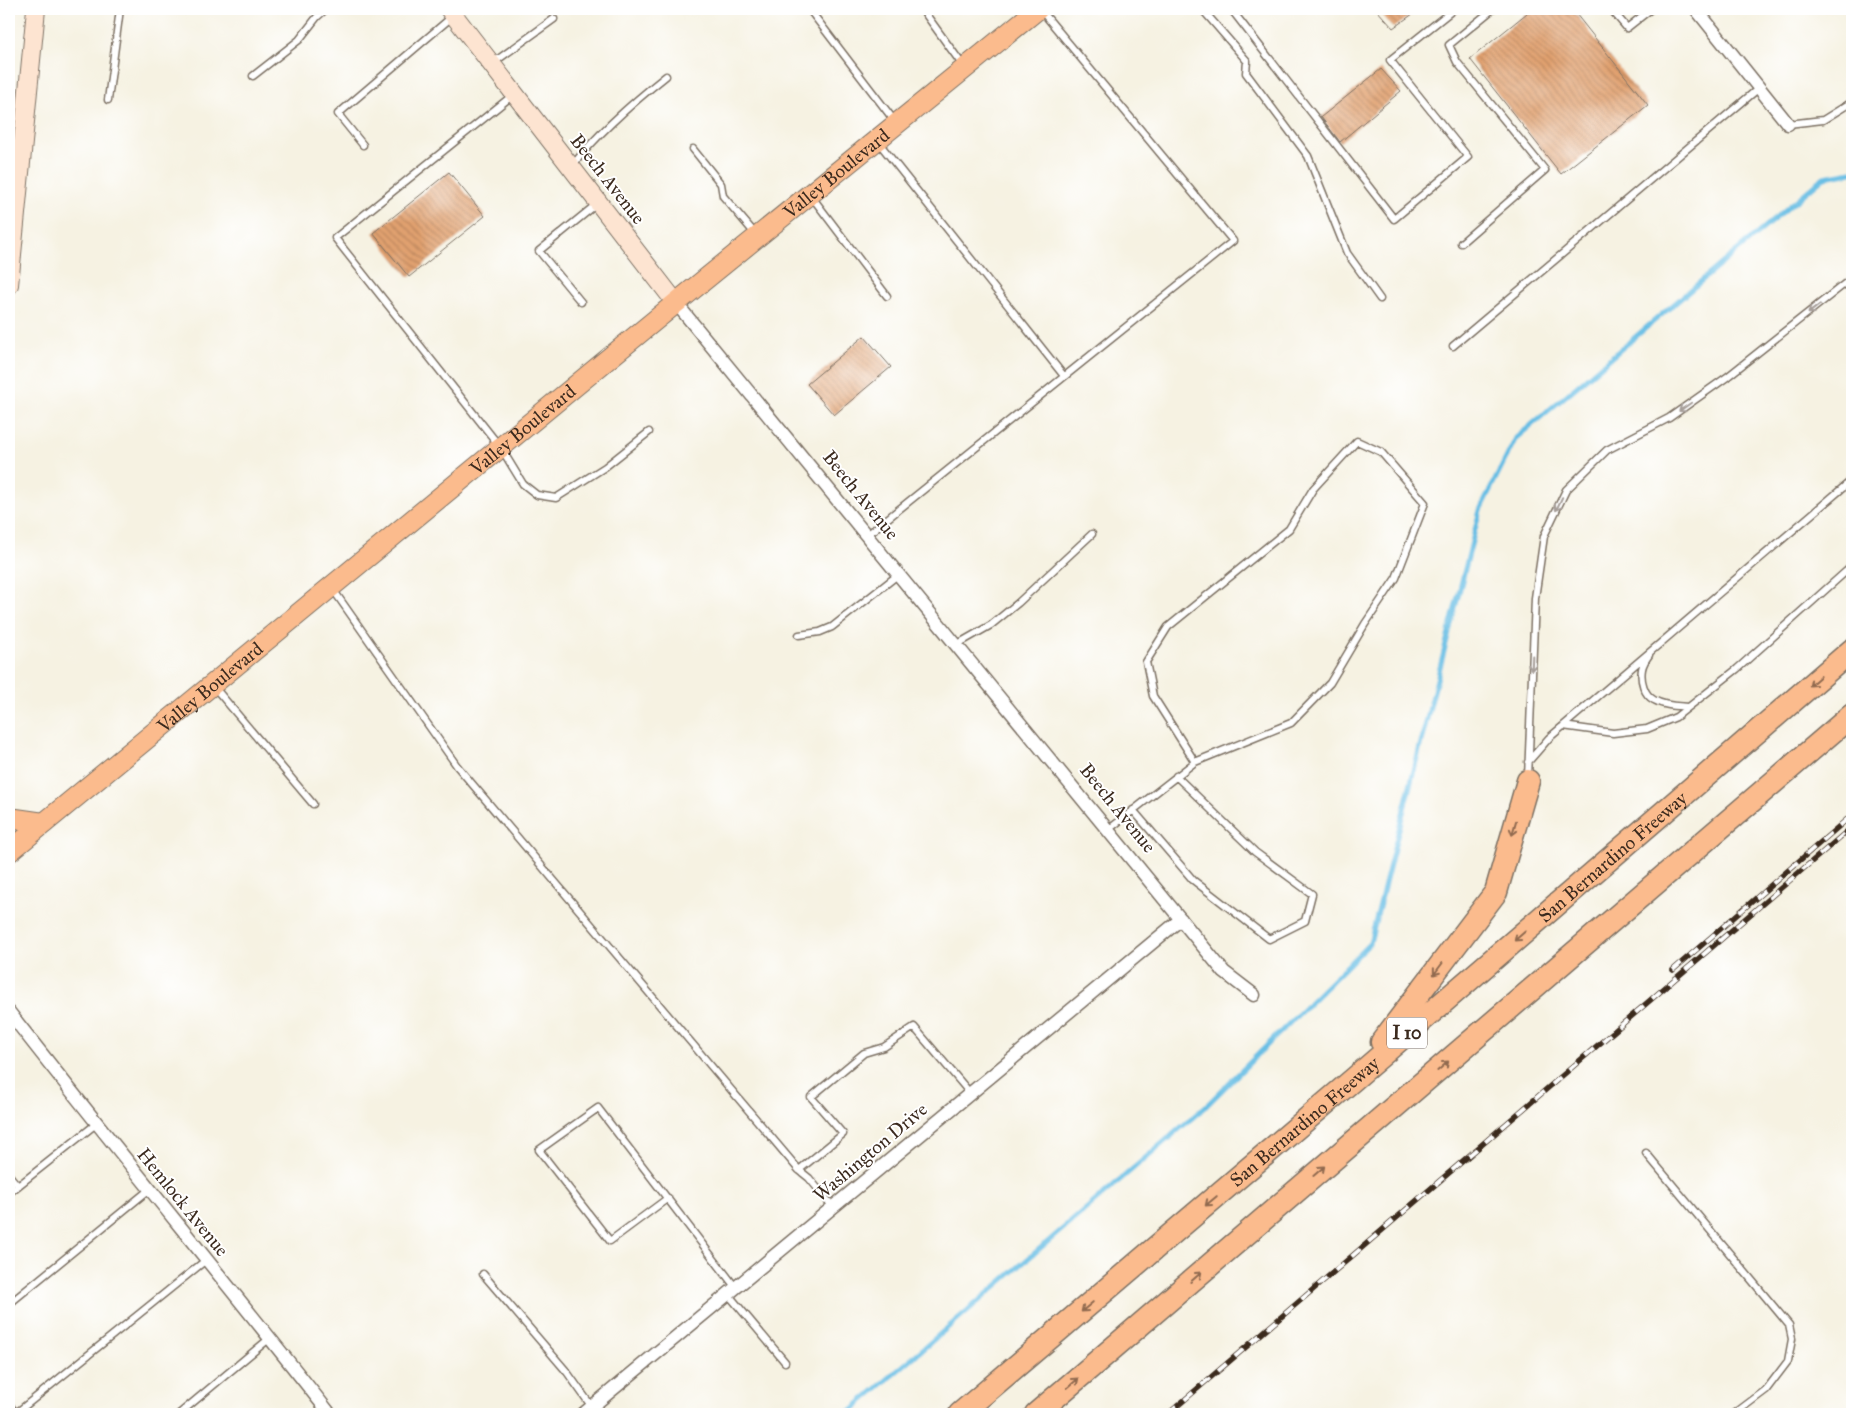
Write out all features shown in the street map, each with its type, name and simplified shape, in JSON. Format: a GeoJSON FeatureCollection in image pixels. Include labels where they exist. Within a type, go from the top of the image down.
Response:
{"type":"FeatureCollection","features":[{"type":"Feature","properties":{"kind":"highway","name":"San Bernardino Freeway"},"geometry":{"type":"LineString","coordinates":[[960,1414],[1354,1079],[1852,650]]}},
{"type":"Feature","properties":{"kind":"highway","name":"I 10"},"geometry":{"type":"LineString","coordinates":[[1036,1414],[1852,715]]}},
{"type":"Feature","properties":{"kind":"highway"},"geometry":{"type":"LineString","coordinates":[[1354,1079],[1496,892],[1528,772]]}},
{"type":"Feature","properties":{"kind":"main road"},"geometry":{"type":"LineString","coordinates":[[9,285],[10,252],[36,9]]}},
{"type":"Feature","properties":{"kind":"main road","name":"Valley Boulevard"},"geometry":{"type":"LineString","coordinates":[[9,852],[502,448],[676,302],[1039,9]]}},
{"type":"Feature","properties":{"kind":"main road","name":"Beech Avenue"},"geometry":{"type":"LineString","coordinates":[[452,12],[676,302]]}},
{"type":"Feature","properties":{"kind":"main road"},"geometry":{"type":"LineString","coordinates":[[9,818],[44,823]]}},
{"type":"Feature","properties":{"kind":"street"},"geometry":{"type":"LineString","coordinates":[[1696,9],[1788,124]]}},
{"type":"Feature","properties":{"kind":"street","name":"Beech Avenue"},"geometry":{"type":"LineString","coordinates":[[676,302],[1224,972],[1254,996]]}},
{"type":"Feature","properties":{"kind":"street","name":"Washington Drive"},"geometry":{"type":"LineString","coordinates":[[588,1411],[1181,919]]}},
{"type":"Feature","properties":{"kind":"street","name":"Hemlock Avenue"},"geometry":{"type":"LineString","coordinates":[[9,1012],[96,1124],[330,1414]]}},
{"type":"Feature","properties":{"kind":"lane"},"geometry":{"type":"LineString","coordinates":[[108,100],[120,9]]}},
{"type":"Feature","properties":{"kind":"lane"},"geometry":{"type":"LineString","coordinates":[[253,76],[299,40],[316,17],[326,9]]}},
{"type":"Feature","properties":{"kind":"lane"},"geometry":{"type":"LineString","coordinates":[[809,9],[897,124]]}},
{"type":"Feature","properties":{"kind":"lane"},"geometry":{"type":"LineString","coordinates":[[922,9],[965,68]]}},
{"type":"Feature","properties":{"kind":"lane"},"geometry":{"type":"LineString","coordinates":[[867,535],[1233,241],[1039,9]]}},
{"type":"Feature","properties":{"kind":"lane"},"geometry":{"type":"LineString","coordinates":[[1202,9],[1247,61],[1246,73],[1308,156],[1347,253],[1380,299]]}},
{"type":"Feature","properties":{"kind":"lane"},"geometry":{"type":"LineString","coordinates":[[1231,9],[1394,220],[1468,157],[1390,60],[1454,9]]}},
{"type":"Feature","properties":{"kind":"lane"},"geometry":{"type":"LineString","coordinates":[[1461,242],[1545,170],[1457,62],[1449,45],[1494,9]]}},
{"type":"Feature","properties":{"kind":"lane"},"geometry":{"type":"LineString","coordinates":[[1611,9],[1627,28],[1651,9]]}},
{"type":"Feature","properties":{"kind":"lane"},"geometry":{"type":"LineString","coordinates":[[363,145],[338,114],[452,12]]}},
{"type":"Feature","properties":{"kind":"lane"},"geometry":{"type":"LineString","coordinates":[[492,64],[554,19]]}},
{"type":"Feature","properties":{"kind":"lane"},"geometry":{"type":"LineString","coordinates":[[572,167],[588,146],[638,98],[666,76]]}},
{"type":"Feature","properties":{"kind":"lane"},"geometry":{"type":"LineString","coordinates":[[1453,346],[1759,88]]}},
{"type":"Feature","properties":{"kind":"lane"},"geometry":{"type":"LineString","coordinates":[[515,93],[336,238],[502,448],[523,484],[537,495],[556,498],[605,467],[649,432]]}},
{"type":"Feature","properties":{"kind":"lane"},"geometry":{"type":"LineString","coordinates":[[1788,124],[1823,120],[1852,102]]}},
{"type":"Feature","properties":{"kind":"lane"},"geometry":{"type":"LineString","coordinates":[[876,140],[1064,376]]}},
{"type":"Feature","properties":{"kind":"lane"},"geometry":{"type":"LineString","coordinates":[[693,149],[721,184],[723,196],[758,236]]}},
{"type":"Feature","properties":{"kind":"lane"},"geometry":{"type":"LineString","coordinates":[[810,194],[887,296]]}},
{"type":"Feature","properties":{"kind":"lane"},"geometry":{"type":"LineString","coordinates":[[581,302],[539,252],[599,202]]}},
{"type":"Feature","properties":{"kind":"lane"},"geometry":{"type":"LineString","coordinates":[[1528,772],[1535,598],[1544,536],[1566,490],[1607,450],[1669,418],[1727,377],[1852,278]]}},
{"type":"Feature","properties":{"kind":"lane"},"geometry":{"type":"LineString","coordinates":[[1108,830],[1195,762],[1291,723],[1330,682],[1364,624],[1396,578],[1424,503],[1382,452],[1357,441],[1314,488],[1289,530],[1168,627],[1146,662],[1153,696],[1195,762]]}},
{"type":"Feature","properties":{"kind":"lane"},"geometry":{"type":"LineString","coordinates":[[1528,772],[1549,738],[1562,726],[1852,480]]}},
{"type":"Feature","properties":{"kind":"lane"},"geometry":{"type":"LineString","coordinates":[[956,645],[991,625],[1018,603],[1092,534]]}},
{"type":"Feature","properties":{"kind":"lane"},"geometry":{"type":"LineString","coordinates":[[1562,726],[1613,733],[1647,729],[1676,717],[1738,669],[1852,566]]}},
{"type":"Feature","properties":{"kind":"lane"},"geometry":{"type":"LineString","coordinates":[[798,635],[820,632],[832,627],[899,574]]}},
{"type":"Feature","properties":{"kind":"lane"},"geometry":{"type":"LineString","coordinates":[[331,587],[457,766],[833,1207]]}},
{"type":"Feature","properties":{"kind":"lane"},"geometry":{"type":"LineString","coordinates":[[1652,650],[1642,668],[1642,681],[1646,692],[1653,700],[1669,705],[1688,707]]}},
{"type":"Feature","properties":{"kind":"lane"},"geometry":{"type":"LineString","coordinates":[[212,685],[313,804]]}},
{"type":"Feature","properties":{"kind":"lane"},"geometry":{"type":"LineString","coordinates":[[1133,810],[1193,880],[1269,939],[1305,921],[1312,894],[1255,852],[1176,776]]}},
{"type":"Feature","properties":{"kind":"lane"},"geometry":{"type":"LineString","coordinates":[[800,1170],[842,1134],[811,1097],[864,1053],[884,1048],[914,1027],[970,1093]]}},
{"type":"Feature","properties":{"kind":"lane"},"geometry":{"type":"LineString","coordinates":[[668,1198],[610,1241],[539,1150],[598,1108],[668,1198],[732,1291],[785,1362]]}},
{"type":"Feature","properties":{"kind":"lane"},"geometry":{"type":"LineString","coordinates":[[9,1193],[96,1124]]}},
{"type":"Feature","properties":{"kind":"lane"},"geometry":{"type":"LineString","coordinates":[[1646,1153],[1789,1325],[1792,1339],[1788,1362],[1766,1390],[1734,1414]]}},
{"type":"Feature","properties":{"kind":"lane"},"geometry":{"type":"LineString","coordinates":[[9,1174],[18,1186]]}},
{"type":"Feature","properties":{"kind":"lane"},"geometry":{"type":"LineString","coordinates":[[9,1304],[150,1189]]}},
{"type":"Feature","properties":{"kind":"lane"},"geometry":{"type":"LineString","coordinates":[[9,1404],[14,1414],[206,1260]]}},
{"type":"Feature","properties":{"kind":"lane"},"geometry":{"type":"LineString","coordinates":[[483,1274],[567,1372],[588,1411]]}},
{"type":"Feature","properties":{"kind":"lane"},"geometry":{"type":"LineString","coordinates":[[180,1414],[270,1338]]}},
{"type":"Feature","properties":{"kind":"building"},"geometry":{"type":"Polygon","coordinates":[[[1376,9],[1420,9],[1393,28],[1376,9]]]}},
{"type":"Feature","properties":{"kind":"building"},"geometry":{"type":"Polygon","coordinates":[[[1532,9],[1572,9],[1648,105],[1561,174],[1470,59],[1532,9]]]}},
{"type":"Feature","properties":{"kind":"building"},"geometry":{"type":"Polygon","coordinates":[[[1381,69],[1401,91],[1340,142],[1321,117],[1381,69]]]}},
{"type":"Feature","properties":{"kind":"building"},"geometry":{"type":"Polygon","coordinates":[[[449,172],[485,216],[409,277],[373,233],[449,172]]]}},
{"type":"Feature","properties":{"kind":"building"},"geometry":{"type":"Polygon","coordinates":[[[864,336],[891,367],[834,415],[807,384],[864,336]]]}},
{"type":"Feature","properties":{"kind":"waterway"},"geometry":{"type":"LineString","coordinates":[[847,1414],[1206,1106],[1370,943],[1480,510],[1516,438],[1824,177],[1852,172]]}},
{"type":"Feature","properties":{"kind":"railway"},"geometry":{"type":"LineString","coordinates":[[1673,970],[1852,815]]}},
{"type":"Feature","properties":{"kind":"railway"},"geometry":{"type":"LineString","coordinates":[[1168,1414],[1852,827]]}}]}
